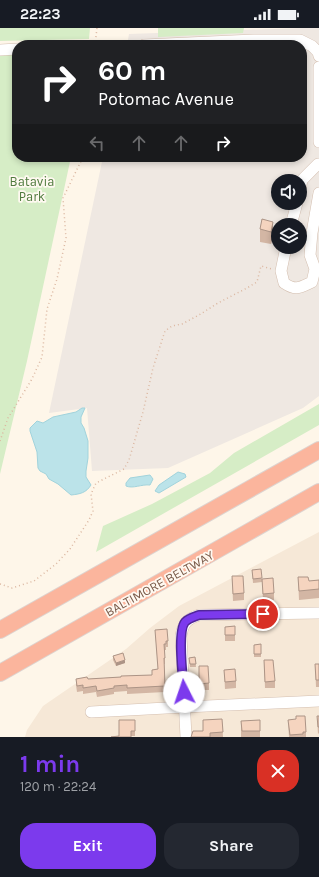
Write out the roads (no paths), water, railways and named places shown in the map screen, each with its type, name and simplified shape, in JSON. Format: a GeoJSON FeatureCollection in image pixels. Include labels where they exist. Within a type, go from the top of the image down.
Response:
{"type":"FeatureCollection","features":[{"type":"Feature","properties":{"kind":"highway"},"geometry":{"type":"LineString","coordinates":[[0,630],[319,450]]}},
{"type":"Feature","properties":{"kind":"highway","name":"BALTIMORE BELTWAY"},"geometry":{"type":"LineString","coordinates":[[0,673],[319,492]]}},
{"type":"Feature","properties":{"kind":"street"},"geometry":{"type":"LineString","coordinates":[[254,40],[300,40]]}},
{"type":"Feature","properties":{"kind":"street"},"geometry":{"type":"LineString","coordinates":[[307,44],[318,52],[319,56]]}},
{"type":"Feature","properties":{"kind":"street"},"geometry":{"type":"LineString","coordinates":[[0,50],[12,49]]}},
{"type":"Feature","properties":{"kind":"street"},"geometry":{"type":"LineString","coordinates":[[319,67],[319,142]]}},
{"type":"Feature","properties":{"kind":"street"},"geometry":{"type":"LineString","coordinates":[[307,175],[319,162]]}},
{"type":"Feature","properties":{"kind":"street"},"geometry":{"type":"LineString","coordinates":[[285,254],[281,271],[284,283],[292,288],[299,288],[312,282],[315,268],[310,255],[319,193]]}},
{"type":"Feature","properties":{"kind":"street"},"geometry":{"type":"LineString","coordinates":[[186,737],[180,636],[183,626],[189,619],[199,615],[319,613]]}},
{"type":"Feature","properties":{"kind":"street"},"geometry":{"type":"LineString","coordinates":[[91,712],[319,701]]}},
{"type":"Feature","properties":{"kind":"water"},"geometry":{"type":"Polygon","coordinates":[[[82,408],[85,408],[81,417],[81,423],[88,441],[86,477],[91,485],[82,493],[71,495],[58,484],[49,479],[46,474],[38,468],[37,452],[30,428],[37,421],[43,423],[53,417],[76,412],[82,408]]]}},
{"type":"Feature","properties":{"kind":"water"},"geometry":{"type":"Polygon","coordinates":[[[178,472],[185,474],[186,477],[159,493],[155,491],[159,485],[178,472]]]}},
{"type":"Feature","properties":{"kind":"water"},"geometry":{"type":"Polygon","coordinates":[[[150,475],[153,479],[150,485],[132,487],[126,486],[126,483],[130,478],[150,475]]]}},
{"type":"Feature","properties":{"kind":"park label","name":"Batavia Park"},"geometry":{"type":"Point","coordinates":[32,188]}}]}
